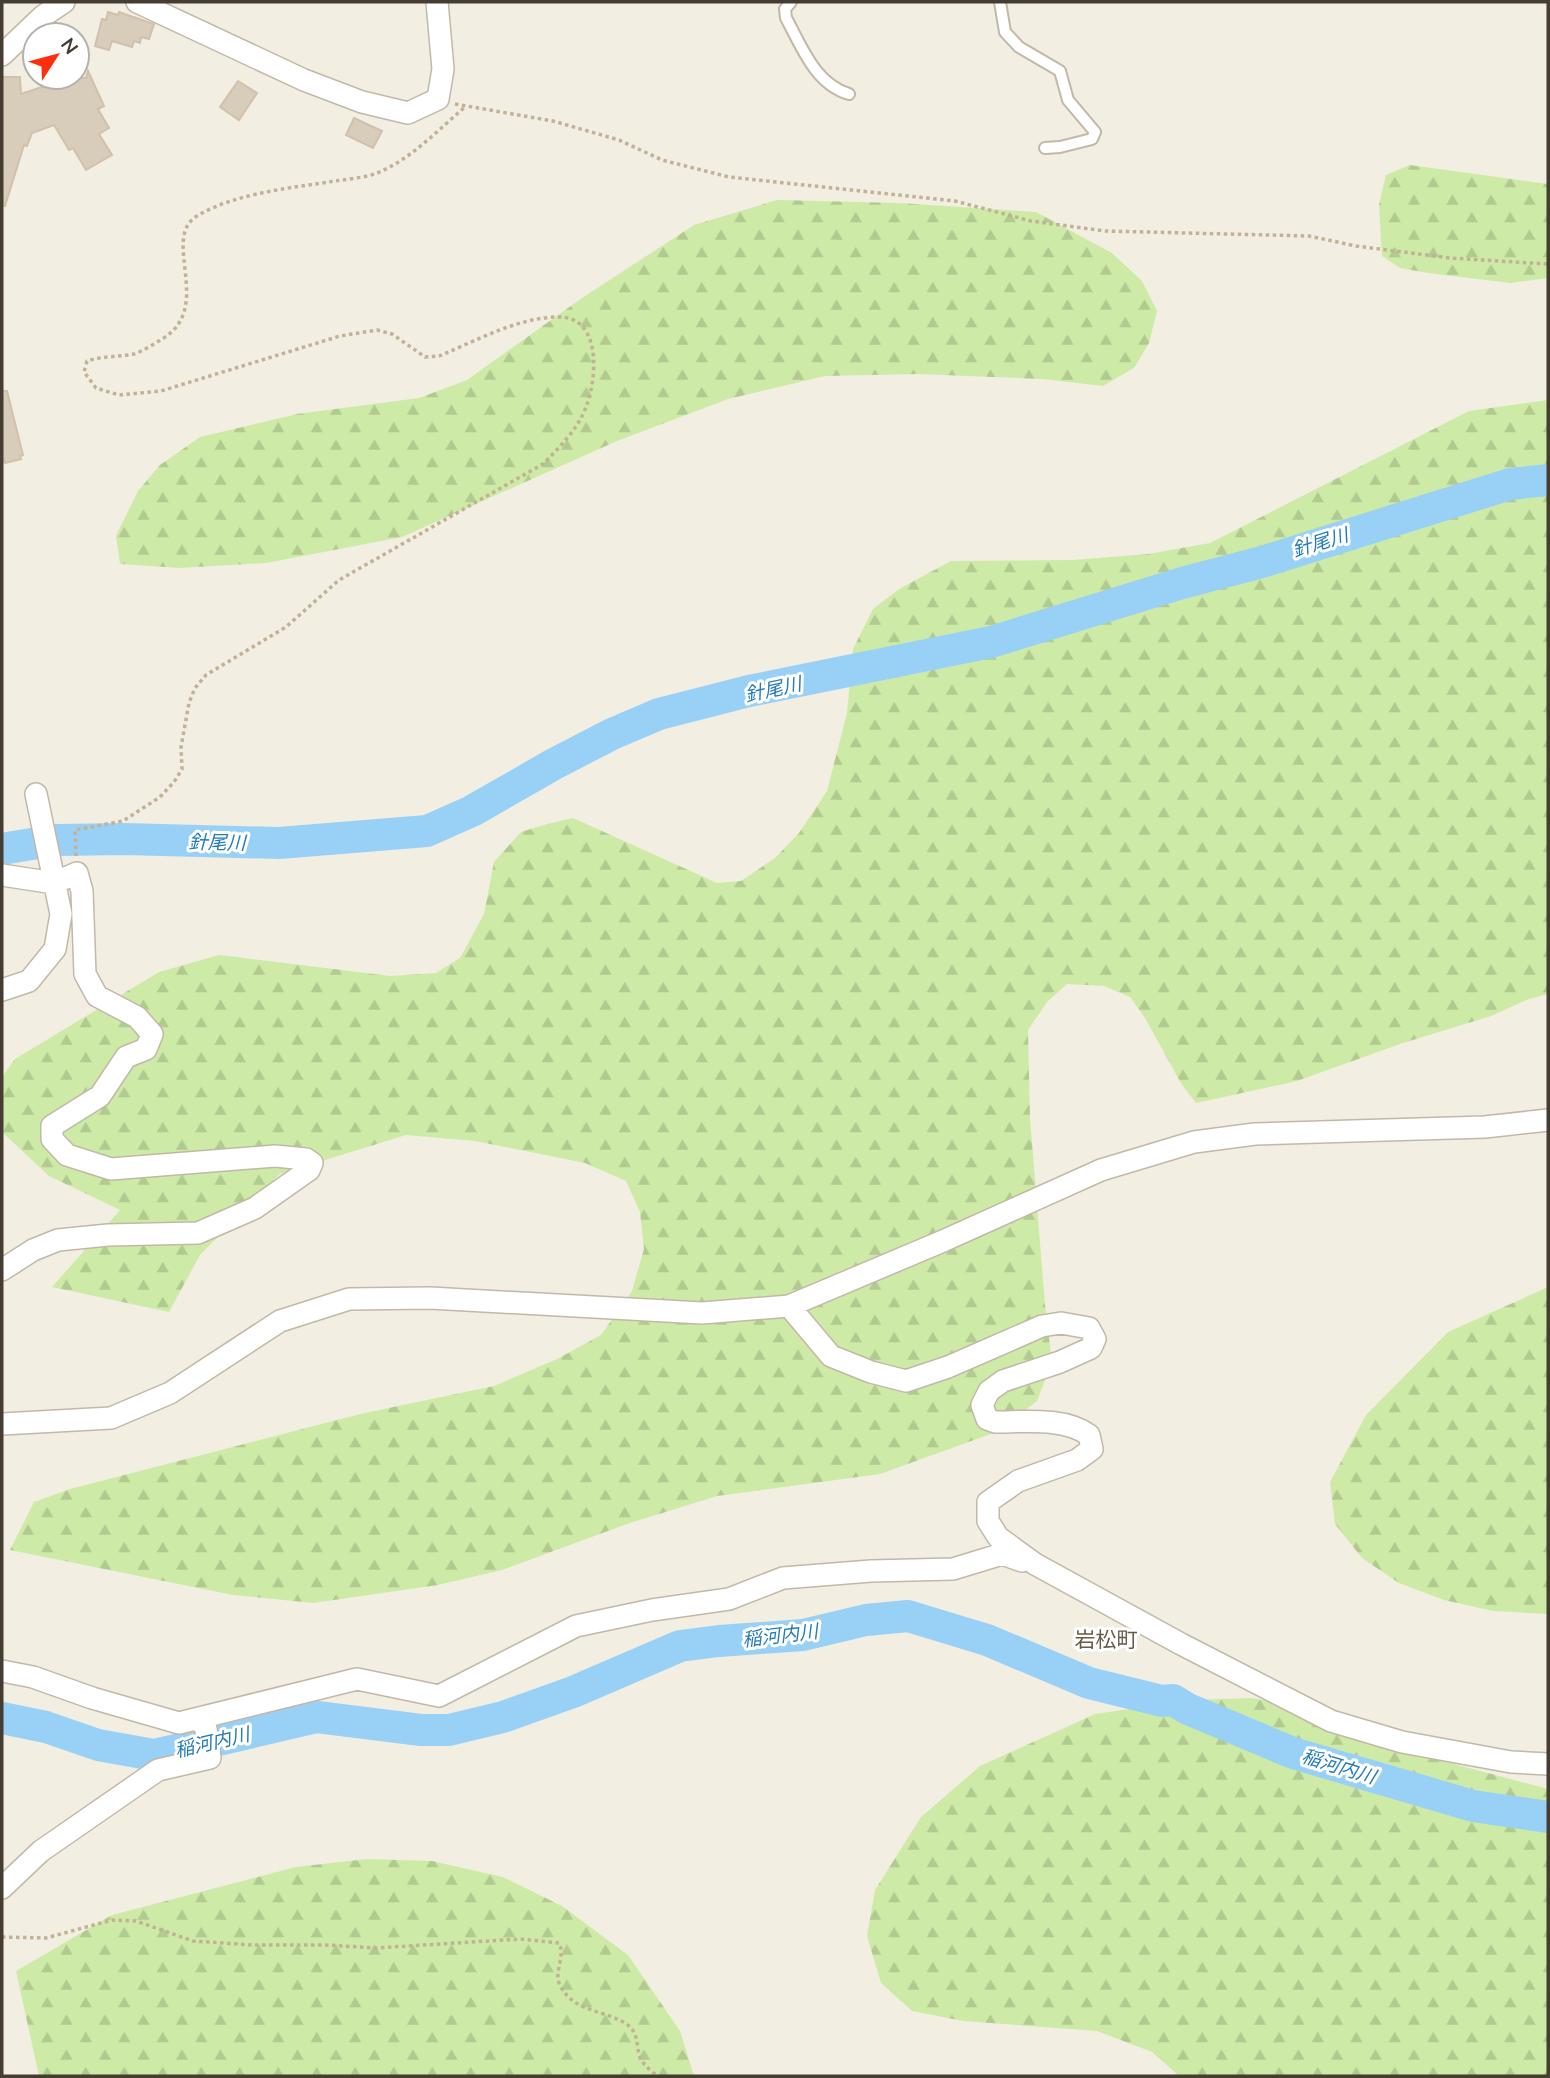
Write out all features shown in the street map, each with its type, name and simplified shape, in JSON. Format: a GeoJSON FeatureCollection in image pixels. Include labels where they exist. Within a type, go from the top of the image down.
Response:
{"type":"FeatureCollection","features":[{"type":"Feature","properties":{"kind":"street"},"geometry":{"type":"LineString","coordinates":[[2,55],[43,16],[65,2]]}},
{"type":"Feature","properties":{"kind":"street"},"geometry":{"type":"LineString","coordinates":[[137,2],[304,80],[362,102],[408,113],[438,99],[443,69],[437,2]]}},
{"type":"Feature","properties":{"kind":"street"},"geometry":{"type":"LineString","coordinates":[[2,990],[29,981],[55,950],[61,914],[36,794]]}},
{"type":"Feature","properties":{"kind":"street"},"geometry":{"type":"LineString","coordinates":[[2,874],[53,879],[77,873],[82,891],[85,974],[97,996],[137,1017],[152,1034],[146,1049],[126,1057],[100,1096],[52,1126],[51,1139],[67,1155],[111,1169],[275,1156],[306,1159],[312,1163],[309,1170],[255,1208],[198,1233],[108,1235],[58,1240],[33,1250],[2,1270]]}},
{"type":"Feature","properties":{"kind":"street"},"geometry":{"type":"LineString","coordinates":[[2,1424],[111,1418],[170,1393],[280,1321],[349,1299],[430,1298],[702,1313],[789,1306],[1101,1171],[1194,1142],[1255,1134],[1485,1127],[1548,1120]]}},
{"type":"Feature","properties":{"kind":"street"},"geometry":{"type":"LineString","coordinates":[[789,1306],[831,1356],[906,1381],[948,1367],[1042,1326],[1060,1323],[1089,1328],[1095,1339],[1091,1348],[1060,1362],[1003,1381],[989,1391],[982,1405],[987,1419],[995,1422],[1047,1423],[1079,1428],[1089,1435],[1093,1449],[1077,1460],[1018,1481],[988,1502],[988,1521],[998,1537],[1035,1564],[1181,1644],[1331,1721],[1402,1742],[1511,1762],[1548,1764]]}},
{"type":"Feature","properties":{"kind":"street"},"geometry":{"type":"LineString","coordinates":[[2,1671],[33,1677],[92,1698],[179,1723],[203,1724],[357,1679],[439,1696],[576,1626],[652,1610],[729,1599],[783,1578],[871,1571],[953,1569],[1002,1554],[1035,1564]]}},
{"type":"Feature","properties":{"kind":"street"},"geometry":{"type":"LineString","coordinates":[[2,1888],[41,1851],[158,1770],[210,1758],[203,1724]]}},
{"type":"Feature","properties":{"kind":"lane"},"geometry":{"type":"LineString","coordinates":[[791,2],[785,9],[786,18],[817,74],[837,90],[849,94]]}},
{"type":"Feature","properties":{"kind":"lane"},"geometry":{"type":"LineString","coordinates":[[1000,2],[1005,32],[1019,47],[1060,71],[1068,100],[1094,132],[1092,139],[1045,148]]}},
{"type":"Feature","properties":{"kind":"path"},"geometry":{"type":"LineString","coordinates":[[76,858],[75,830],[123,821],[160,797],[174,782],[182,769],[181,747],[189,703],[195,688],[206,675],[286,626],[340,580],[543,464],[566,440],[582,416],[591,388],[595,354],[589,336],[577,321],[559,317],[524,322],[439,356],[425,357],[392,334],[377,330],[340,336],[161,391],[119,395],[96,388],[84,372],[87,361],[101,356],[135,354],[165,338],[182,321],[188,300],[183,248],[185,227],[194,217],[229,201],[375,174],[399,162],[466,107],[553,121],[619,141],[662,160],[729,177],[955,201],[1031,221],[1105,231],[1309,236],[1356,246],[1450,258],[1548,264]]}},
{"type":"Feature","properties":{"kind":"path"},"geometry":{"type":"LineString","coordinates":[[2,1937],[46,1938],[112,1920],[136,1922],[193,1941],[253,1945],[376,1948],[520,1939],[559,1943],[562,1950],[558,1979],[560,1987],[579,2006],[628,2025],[636,2034],[640,2059],[658,2076]]}},
{"type":"Feature","properties":{"kind":"green space"},"geometry":{"type":"Polygon","coordinates":[[[1410,165],[1548,184],[1548,278],[1510,283],[1428,273],[1400,268],[1382,256],[1379,205],[1386,175],[1410,165]]]}},
{"type":"Feature","properties":{"kind":"green space"},"geometry":{"type":"Polygon","coordinates":[[[777,200],[899,203],[1036,212],[1112,253],[1142,281],[1157,311],[1149,343],[1134,368],[1103,386],[1042,379],[917,374],[825,376],[728,399],[617,441],[402,537],[266,563],[180,568],[120,564],[116,536],[138,491],[160,465],[200,437],[297,414],[419,398],[467,380],[582,298],[694,225],[777,200]]]}},
{"type":"Feature","properties":{"kind":"green space"},"geometry":{"type":"Polygon","coordinates":[[[1548,400],[1548,994],[1529,999],[1491,1016],[1400,1044],[1297,1081],[1196,1103],[1182,1085],[1145,1018],[1130,997],[1104,986],[1067,984],[1047,1002],[1028,1030],[1030,1118],[1052,1362],[1037,1401],[999,1431],[880,1474],[717,1496],[627,1524],[502,1570],[438,1585],[313,1603],[233,1595],[10,1550],[34,1502],[70,1489],[360,1414],[494,1386],[557,1359],[601,1335],[632,1291],[644,1249],[640,1212],[626,1181],[585,1163],[475,1141],[406,1135],[280,1174],[200,1255],[169,1312],[52,1287],[120,1210],[49,1176],[2,1132],[2,1077],[15,1059],[159,972],[219,955],[390,976],[436,973],[460,958],[484,914],[494,862],[521,832],[547,824],[573,818],[717,883],[741,881],[775,858],[799,833],[827,791],[847,713],[853,649],[873,609],[899,589],[951,561],[1073,560],[1148,554],[1210,543],[1469,411],[1548,400]]]}},
{"type":"Feature","properties":{"kind":"green space"},"geometry":{"type":"Polygon","coordinates":[[[1548,1287],[1548,1614],[1493,1611],[1444,1600],[1399,1583],[1362,1558],[1335,1524],[1330,1482],[1366,1415],[1448,1332],[1548,1287]]]}},
{"type":"Feature","properties":{"kind":"green space"},"geometry":{"type":"Polygon","coordinates":[[[1252,1698],[1343,1715],[1424,1756],[1548,1789],[1548,2076],[1179,2076],[1152,2052],[1097,2031],[963,2021],[912,2011],[881,1983],[867,1936],[875,1890],[921,1817],[980,1766],[1095,1714],[1191,1700],[1252,1698]]]}},
{"type":"Feature","properties":{"kind":"green space"},"geometry":{"type":"Polygon","coordinates":[[[367,1859],[432,1861],[503,1877],[562,1906],[628,1955],[680,2031],[694,2076],[39,2076],[16,1971],[112,1915],[296,1867],[367,1859]]]}},
{"type":"Feature","properties":{"kind":"building"},"geometry":{"type":"Polygon","coordinates":[[[108,12],[118,15],[119,12],[154,24],[149,39],[141,37],[140,43],[134,41],[132,47],[112,41],[109,50],[95,46],[102,19],[106,20],[108,12]]]}},
{"type":"Feature","properties":{"kind":"building"},"geometry":{"type":"Polygon","coordinates":[[[2,77],[20,77],[21,94],[30,91],[91,91],[91,78],[104,106],[98,109],[109,128],[99,134],[112,155],[86,170],[73,148],[69,150],[54,125],[32,133],[27,146],[24,145],[5,206],[2,205],[2,77]]]}},
{"type":"Feature","properties":{"kind":"building"},"geometry":{"type":"Polygon","coordinates":[[[238,81],[257,93],[239,120],[220,107],[238,81]]]}},
{"type":"Feature","properties":{"kind":"building"},"geometry":{"type":"Polygon","coordinates":[[[354,118],[382,131],[373,148],[346,135],[354,118]]]}},
{"type":"Feature","properties":{"kind":"building"},"geometry":{"type":"Polygon","coordinates":[[[2,391],[7,391],[23,455],[20,456],[21,459],[5,463],[2,461],[2,391]]]}},
{"type":"Feature","properties":{"kind":"waterway","name":"針尾川"},"geometry":{"type":"LineString","coordinates":[[2,849],[56,840],[279,843],[427,831],[472,811],[612,734],[659,714],[749,691],[991,642],[1182,583],[1262,562],[1510,484],[1548,480]]}},
{"type":"Feature","properties":{"kind":"waterway","name":"稲河内川"},"geometry":{"type":"LineString","coordinates":[[2,1718],[46,1727],[98,1745],[154,1755],[317,1717],[421,1730],[449,1730],[503,1717],[573,1692],[680,1646],[803,1635],[866,1620],[908,1616],[987,1640],[1089,1683],[1162,1701],[1173,1700],[1188,1709],[1293,1753],[1473,1806],[1548,1817]]}},
{"type":"Feature","properties":{"kind":"district","name":"岩松町"},"geometry":{"type":"Point","coordinates":[1106,1640]}}]}
